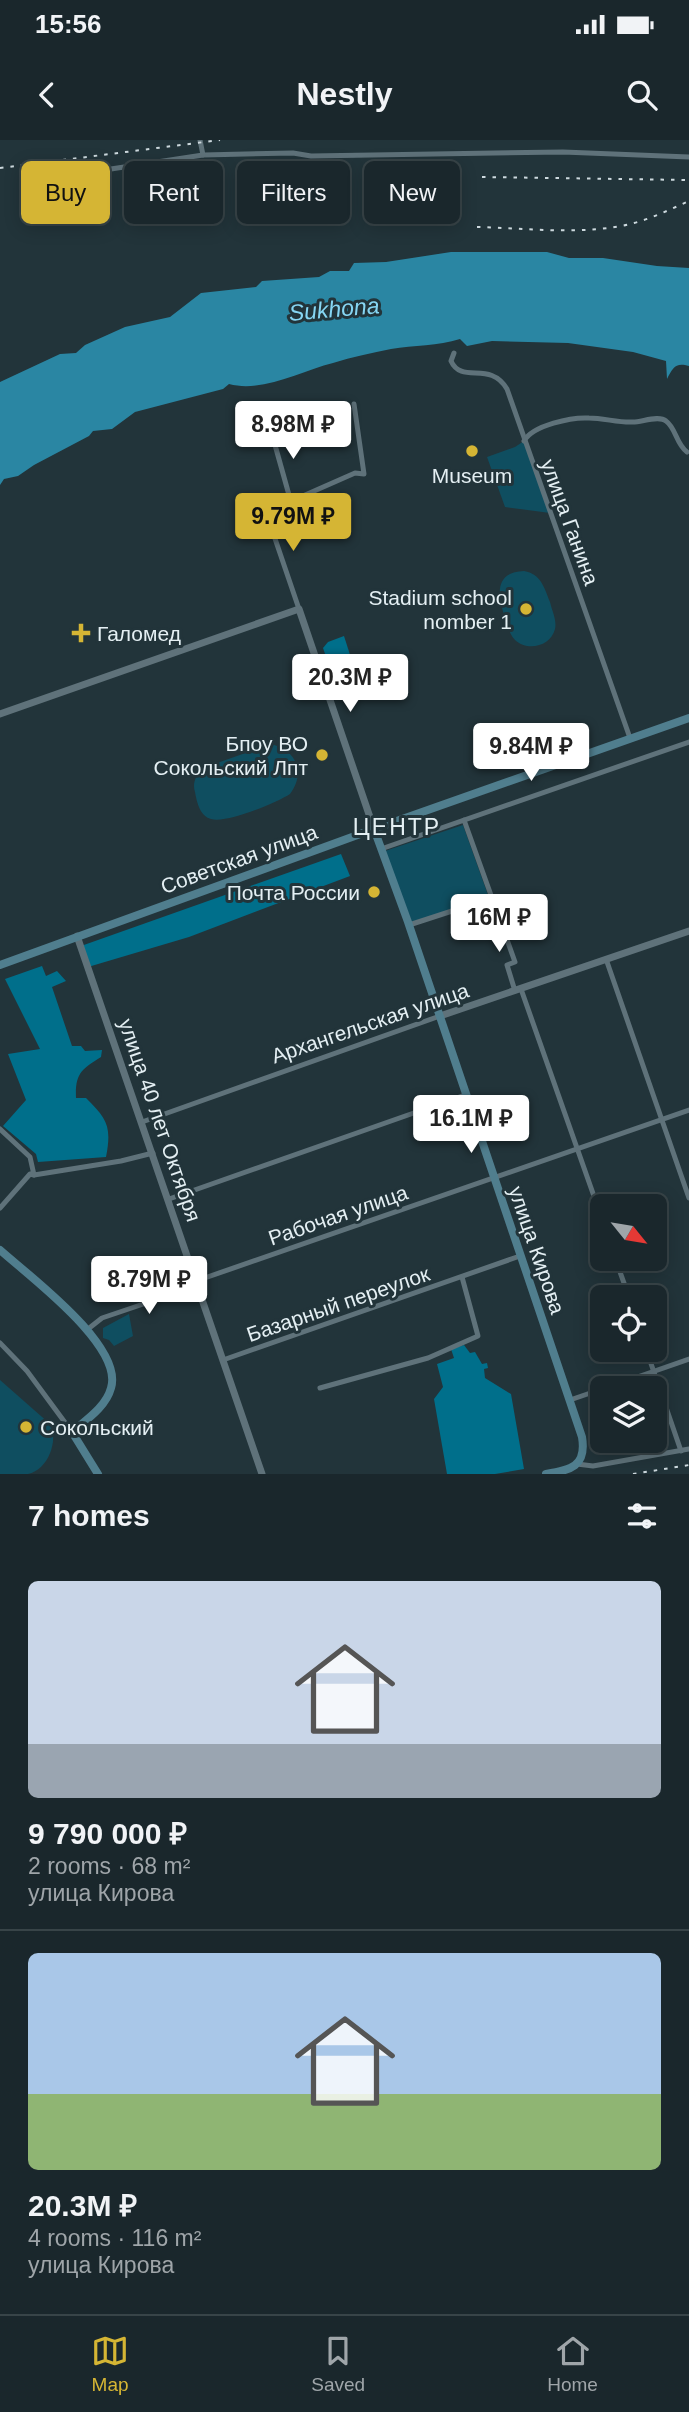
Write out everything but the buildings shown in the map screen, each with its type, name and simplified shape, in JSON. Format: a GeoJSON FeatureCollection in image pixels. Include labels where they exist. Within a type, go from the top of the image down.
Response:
{"type":"FeatureCollection","features":[{"type":"Feature","properties":{"kind":"main road","name":"Советская улица"},"geometry":{"type":"LineString","coordinates":[[0,965],[374,829],[689,719]]}},
{"type":"Feature","properties":{"kind":"main road","name":"улица Кирова"},"geometry":{"type":"LineString","coordinates":[[374,829],[570,1400],[584,1446],[578,1464]]}},
{"type":"Feature","properties":{"kind":"main road"},"geometry":{"type":"LineString","coordinates":[[0,1250],[88,1329],[112,1370],[111,1388],[102,1405],[72,1432],[98,1474]]}},
{"type":"Feature","properties":{"kind":"main road"},"geometry":{"type":"LineString","coordinates":[[546,1474],[566,1471],[578,1464]]}},
{"type":"Feature","properties":{"kind":"street"},"geometry":{"type":"LineString","coordinates":[[200,140],[203,155]]}},
{"type":"Feature","properties":{"kind":"street"},"geometry":{"type":"LineString","coordinates":[[110,169],[203,155],[293,153],[311,156],[563,152],[689,157]]}},
{"type":"Feature","properties":{"kind":"street","name":"улица Ганина"},"geometry":{"type":"LineString","coordinates":[[453,353],[451,360],[454,368],[463,372],[486,373],[504,384],[630,738]]}},
{"type":"Feature","properties":{"kind":"street"},"geometry":{"type":"LineString","coordinates":[[275,446],[288,499],[296,499],[355,473],[365,474],[354,404]]}},
{"type":"Feature","properties":{"kind":"street"},"geometry":{"type":"LineString","coordinates":[[524,441],[534,430],[588,417],[626,422],[661,419],[667,422],[680,446],[687,452]]}},
{"type":"Feature","properties":{"kind":"street","name":"улица Кирова"},"geometry":{"type":"LineString","coordinates":[[288,499],[272,511],[269,521],[374,829]]}},
{"type":"Feature","properties":{"kind":"street"},"geometry":{"type":"LineString","coordinates":[[0,714],[299,609]]}},
{"type":"Feature","properties":{"kind":"street"},"geometry":{"type":"LineString","coordinates":[[381,849],[689,742]]}},
{"type":"Feature","properties":{"kind":"street"},"geometry":{"type":"LineString","coordinates":[[464,820],[515,962],[507,965],[594,1194]]}},
{"type":"Feature","properties":{"kind":"street"},"geometry":{"type":"LineString","coordinates":[[409,925],[492,898]]}},
{"type":"Feature","properties":{"kind":"street","name":"Архангельская улица"},"geometry":{"type":"LineString","coordinates":[[142,1122],[689,931]]}},
{"type":"Feature","properties":{"kind":"street","name":"улица 40 лет Октября"},"geometry":{"type":"LineString","coordinates":[[78,936],[262,1474]]}},
{"type":"Feature","properties":{"kind":"street"},"geometry":{"type":"LineString","coordinates":[[606,958],[689,1198]]}},
{"type":"Feature","properties":{"kind":"street"},"geometry":{"type":"LineString","coordinates":[[169,1199],[465,1095]]}},
{"type":"Feature","properties":{"kind":"street","name":"Рабочая улица"},"geometry":{"type":"LineString","coordinates":[[88,1329],[102,1318],[164,1297],[197,1280],[689,1110]]}},
{"type":"Feature","properties":{"kind":"street"},"geometry":{"type":"LineString","coordinates":[[0,1129],[30,1157],[34,1175]]}},
{"type":"Feature","properties":{"kind":"street"},"geometry":{"type":"LineString","coordinates":[[0,1208],[30,1174],[121,1161],[153,1153]]}},
{"type":"Feature","properties":{"kind":"street","name":"Базарный переулок"},"geometry":{"type":"LineString","coordinates":[[223,1360],[520,1256]]}},
{"type":"Feature","properties":{"kind":"street","name":"Базарный переулок"},"geometry":{"type":"LineString","coordinates":[[320,1388],[428,1358],[478,1336],[462,1277]]}},
{"type":"Feature","properties":{"kind":"street"},"geometry":{"type":"LineString","coordinates":[[0,1343],[27,1371],[72,1432]]}},
{"type":"Feature","properties":{"kind":"street"},"geometry":{"type":"LineString","coordinates":[[639,1376],[689,1359]]}},
{"type":"Feature","properties":{"kind":"street"},"geometry":{"type":"LineString","coordinates":[[651,1362],[681,1451]]}},
{"type":"Feature","properties":{"kind":"street"},"geometry":{"type":"LineString","coordinates":[[570,1400],[590,1393]]}},
{"type":"Feature","properties":{"kind":"street"},"geometry":{"type":"LineString","coordinates":[[578,1464],[593,1466],[689,1449]]}},
{"type":"Feature","properties":{"kind":"shaded area"},"geometry":{"type":"Polygon","coordinates":[[[524,441],[550,513],[505,507],[487,457],[524,441]]]}},
{"type":"Feature","properties":{"kind":"shaded area"},"geometry":{"type":"Polygon","coordinates":[[[524,571],[541,582],[555,619],[555,629],[549,640],[532,646],[520,644],[512,636],[500,596],[500,588],[506,576],[524,571]]]}},
{"type":"Feature","properties":{"kind":"shaded area"},"geometry":{"type":"Polygon","coordinates":[[[344,636],[352,661],[330,668],[323,648],[328,642],[344,636]]]}},
{"type":"Feature","properties":{"kind":"shaded area"},"geometry":{"type":"Polygon","coordinates":[[[271,744],[287,752],[296,763],[297,778],[290,794],[239,816],[218,820],[204,815],[198,805],[194,785],[203,768],[271,744]]]}},
{"type":"Feature","properties":{"kind":"shaded area"},"geometry":{"type":"Polygon","coordinates":[[[463,825],[489,898],[412,922],[385,851],[463,825]]]}},
{"type":"Feature","properties":{"kind":"shaded area"},"geometry":{"type":"Polygon","coordinates":[[[341,854],[350,876],[189,937],[88,967],[81,946],[341,854]]]}},
{"type":"Feature","properties":{"kind":"shaded area"},"geometry":{"type":"Polygon","coordinates":[[[42,966],[46,976],[57,971],[66,981],[52,987],[72,1046],[81,1046],[85,1051],[102,1050],[101,1057],[78,1077],[76,1098],[86,1098],[103,1118],[108,1130],[106,1157],[38,1162],[36,1154],[3,1126],[26,1100],[8,1054],[40,1049],[5,979],[42,966]]]}},
{"type":"Feature","properties":{"kind":"shaded area"},"geometry":{"type":"Polygon","coordinates":[[[129,1314],[133,1336],[114,1346],[103,1338],[103,1328],[129,1314]]]}},
{"type":"Feature","properties":{"kind":"shaded area"},"geometry":{"type":"Polygon","coordinates":[[[464,1345],[470,1353],[475,1352],[482,1364],[487,1363],[488,1368],[484,1369],[485,1378],[511,1394],[524,1469],[495,1474],[447,1474],[434,1399],[443,1387],[437,1364],[454,1358],[451,1349],[464,1345]]]}},
{"type":"Feature","properties":{"kind":"shaded area","name":"Сокольский"},"geometry":{"type":"Polygon","coordinates":[[[0,1380],[50,1424],[53,1438],[50,1454],[41,1467],[28,1474],[0,1474],[0,1380]]]}},
{"type":"Feature","properties":{"kind":"water","name":"Sukhona"},"geometry":{"type":"Polygon","coordinates":[[[451,252],[547,252],[569,258],[603,258],[689,268],[689,366],[675,367],[667,379],[666,361],[633,352],[568,343],[492,341],[467,346],[460,339],[391,349],[255,386],[229,384],[223,389],[135,412],[112,429],[93,431],[89,436],[18,476],[4,479],[0,485],[0,382],[60,354],[76,353],[85,345],[125,327],[170,317],[201,293],[256,287],[262,281],[319,277],[330,271],[349,271],[354,263],[386,262],[451,252]]]}},
{"type":"Feature","properties":{"kind":"railway"},"geometry":{"type":"LineString","coordinates":[[0,168],[220,140]]}},
{"type":"Feature","properties":{"kind":"railway"},"geometry":{"type":"LineString","coordinates":[[482,177],[689,180]]}},
{"type":"Feature","properties":{"kind":"railway"},"geometry":{"type":"LineString","coordinates":[[477,227],[536,230],[615,227],[648,219],[689,201]]}},
{"type":"Feature","properties":{"kind":"railway"},"geometry":{"type":"LineString","coordinates":[[633,1474],[689,1465]]}},
{"type":"Feature","properties":{"kind":"place","name":"Museum"},"geometry":{"type":"Point","coordinates":[472,451]}},
{"type":"Feature","properties":{"kind":"place","name":"Stadium school nomber 1"},"geometry":{"type":"Point","coordinates":[526,609]}},
{"type":"Feature","properties":{"kind":"place","name":"Галомед"},"geometry":{"type":"Point","coordinates":[81,633]}},
{"type":"Feature","properties":{"kind":"place","name":"Бпоу ВО Сокольский Лпт"},"geometry":{"type":"Point","coordinates":[322,755]}},
{"type":"Feature","properties":{"kind":"place","name":"Почта России"},"geometry":{"type":"Point","coordinates":[374,892]}},
{"type":"Feature","properties":{"kind":"place","name":"Сокольский"},"geometry":{"type":"Point","coordinates":[26,1427]}},
{"type":"Feature","properties":{"kind":"district","name":"ЦЕНТР"},"geometry":{"type":"Point","coordinates":[397,827]}}]}
